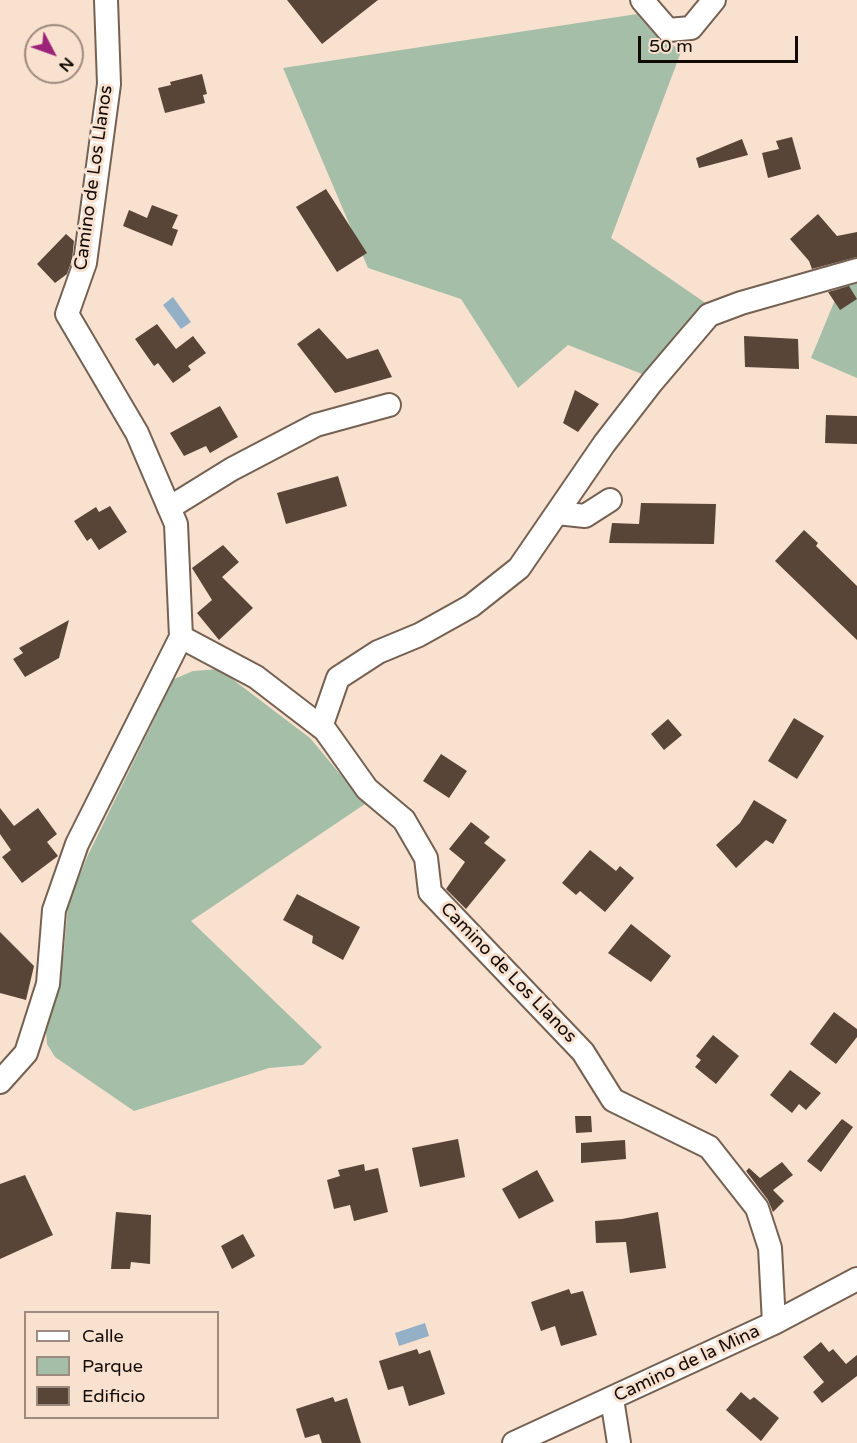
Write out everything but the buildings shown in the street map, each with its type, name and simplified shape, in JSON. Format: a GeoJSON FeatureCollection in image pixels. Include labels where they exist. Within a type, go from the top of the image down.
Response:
{"type":"FeatureCollection","features":[{"type":"Feature","properties":{"kind":"street","name":"Camino de Los Llanos"},"geometry":{"type":"LineString","coordinates":[[106,0],[109,84],[85,262],[67,314],[137,433],[176,524],[181,637],[256,676],[321,727],[368,789],[404,820],[426,858],[430,892],[583,1052],[614,1101],[709,1147],[757,1208],[770,1248],[774,1323]]}},
{"type":"Feature","properties":{"kind":"street"},"geometry":{"type":"LineString","coordinates":[[642,0],[644,6],[668,30],[691,28],[714,0]]}},
{"type":"Feature","properties":{"kind":"street"},"geometry":{"type":"LineString","coordinates":[[321,727],[338,678],[378,652],[419,635],[471,606],[519,568],[638,400],[709,315],[741,303],[857,270]]}},
{"type":"Feature","properties":{"kind":"street"},"geometry":{"type":"LineString","coordinates":[[169,508],[232,469],[316,425],[389,405]]}},
{"type":"Feature","properties":{"kind":"street"},"geometry":{"type":"LineString","coordinates":[[557,513],[585,516],[610,501]]}},
{"type":"Feature","properties":{"kind":"street"},"geometry":{"type":"LineString","coordinates":[[0,1082],[26,1053],[48,984],[54,910],[77,844],[181,637]]}},
{"type":"Feature","properties":{"kind":"street","name":"Camino de la Mina"},"geometry":{"type":"LineString","coordinates":[[514,1443],[774,1323],[857,1279]]}},
{"type":"Feature","properties":{"kind":"street"},"geometry":{"type":"LineString","coordinates":[[612,1399],[619,1443]]}},
{"type":"Feature","properties":{"kind":"green space"},"geometry":{"type":"Polygon","coordinates":[[[637,14],[681,52],[611,238],[707,304],[647,376],[568,345],[518,388],[461,299],[368,268],[283,68],[637,14]]]}},
{"type":"Feature","properties":{"kind":"green space"},"geometry":{"type":"Polygon","coordinates":[[[849,266],[857,268],[857,378],[811,358],[849,266]]]}},
{"type":"Feature","properties":{"kind":"green space"},"geometry":{"type":"Polygon","coordinates":[[[219,669],[310,738],[365,804],[191,921],[322,1047],[303,1065],[269,1068],[134,1111],[55,1057],[47,1044],[46,1031],[64,951],[68,904],[88,855],[174,679],[193,671],[219,669]]]}},
{"type":"Feature","properties":{"kind":"water"},"geometry":{"type":"Polygon","coordinates":[[[173,297],[191,322],[181,329],[163,305],[173,297]]]}},
{"type":"Feature","properties":{"kind":"water"},"geometry":{"type":"Polygon","coordinates":[[[425,1323],[429,1336],[399,1346],[395,1333],[425,1323]]]}}]}
